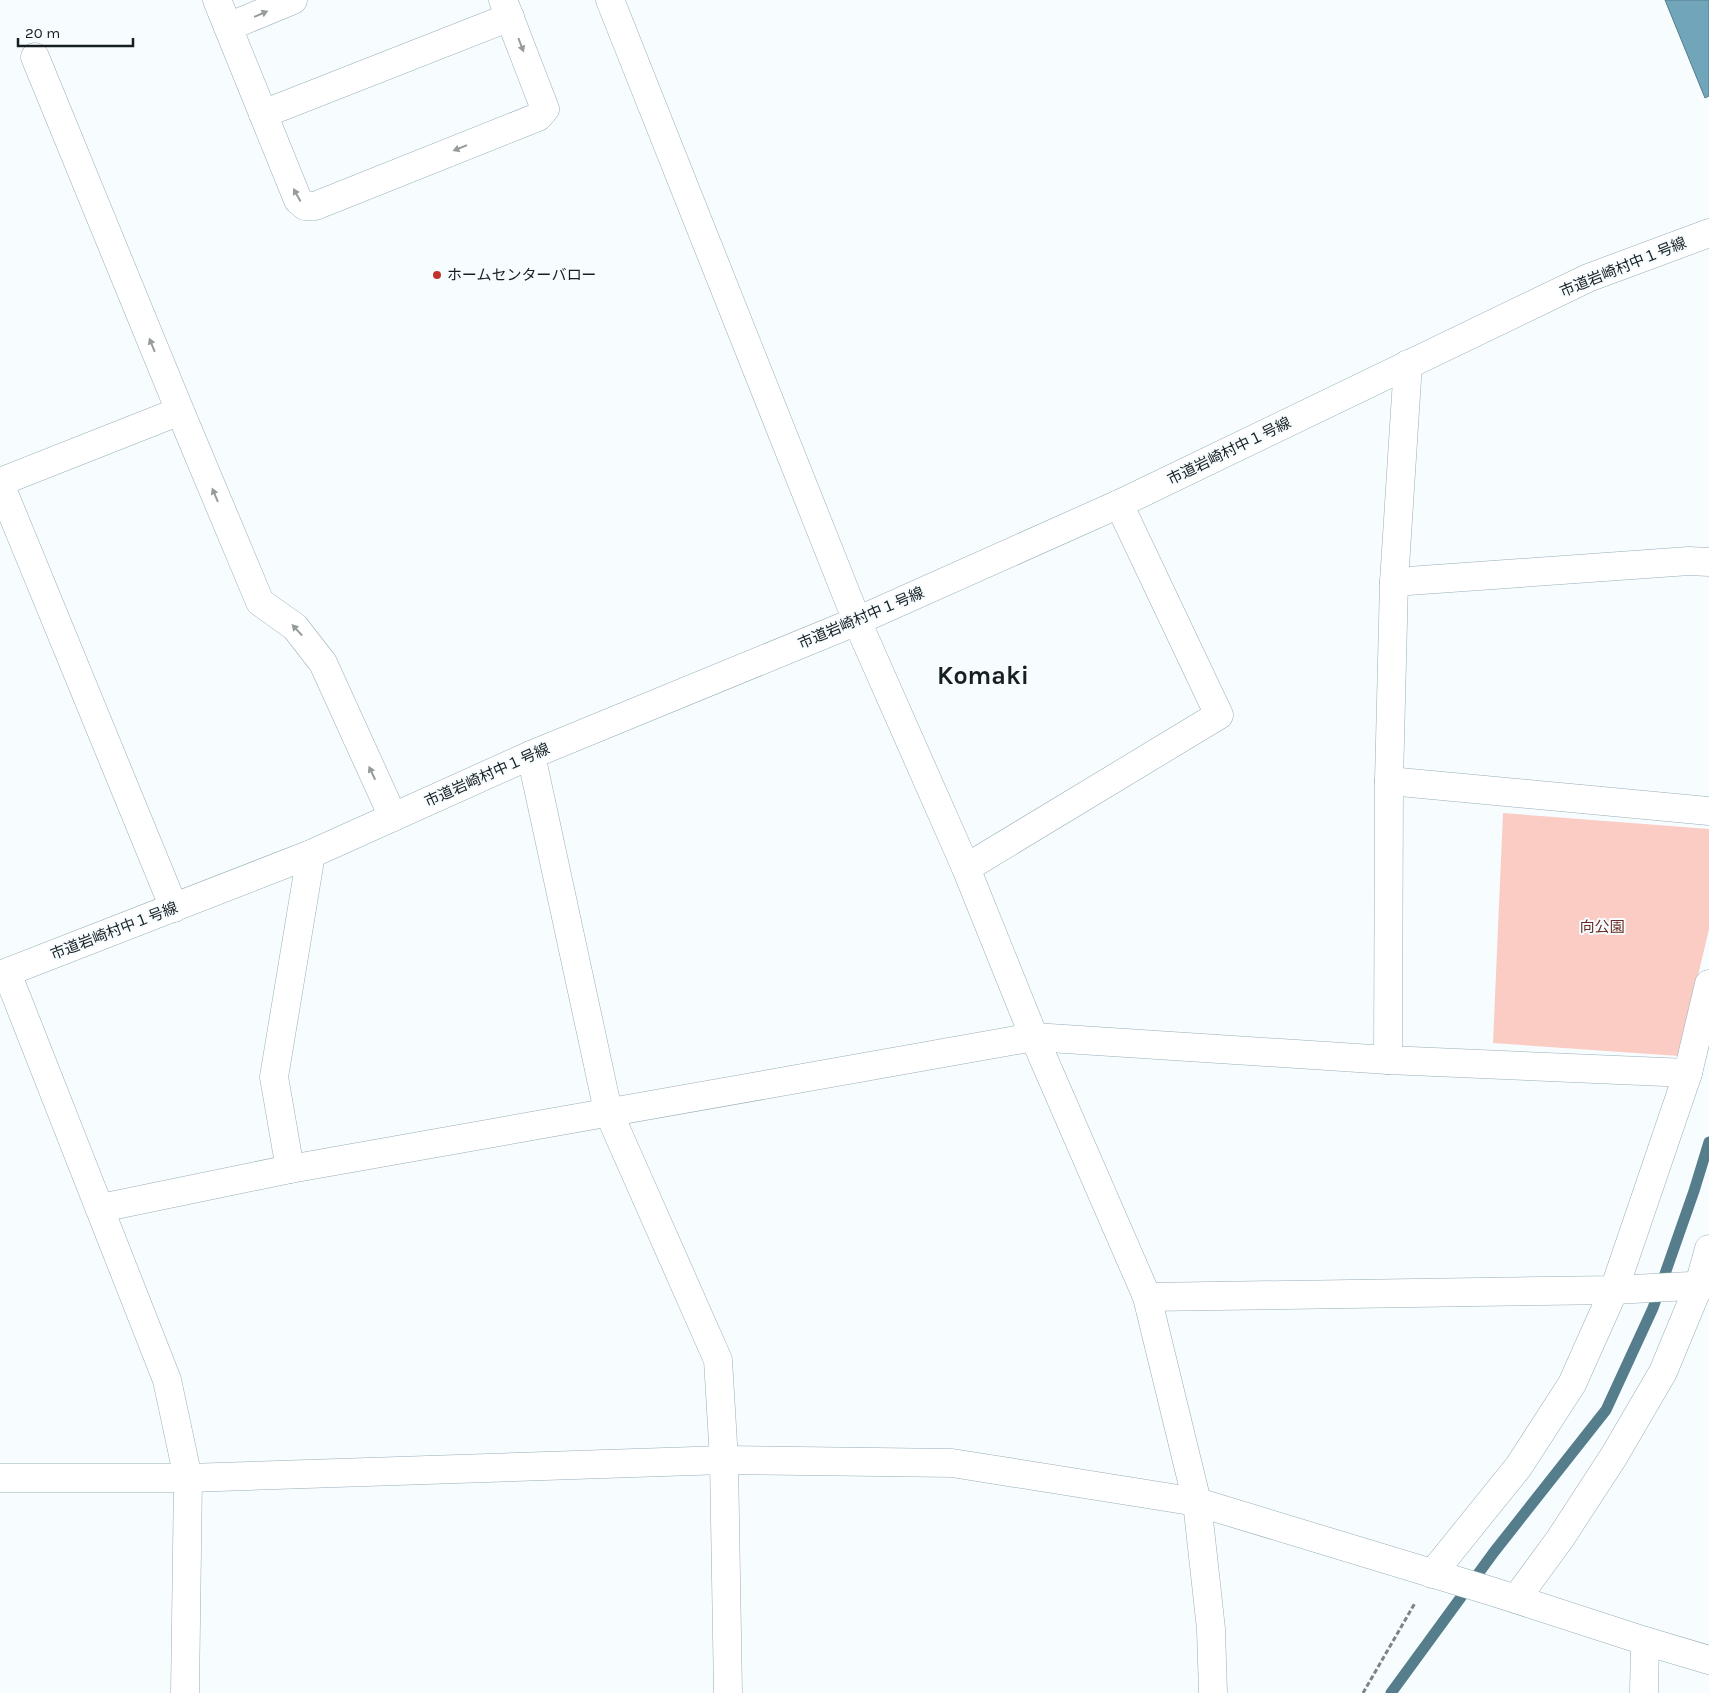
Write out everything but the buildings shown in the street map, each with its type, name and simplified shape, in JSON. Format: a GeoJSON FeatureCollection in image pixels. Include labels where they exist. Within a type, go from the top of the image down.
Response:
{"type":"FeatureCollection","features":[{"type":"Feature","properties":{"kind":"street"},"geometry":{"type":"LineString","coordinates":[[217,0],[263,114],[298,200],[305,206],[315,206],[538,117],[545,109],[507,8],[263,114]]}},
{"type":"Feature","properties":{"kind":"street"},"geometry":{"type":"LineString","coordinates":[[228,27],[294,0]]}},
{"type":"Feature","properties":{"kind":"street"},"geometry":{"type":"LineString","coordinates":[[610,0],[857,621],[966,868],[1034,1037],[1147,1297],[1197,1502],[1211,1629],[1213,1693]]}},
{"type":"Feature","properties":{"kind":"street"},"geometry":{"type":"LineString","coordinates":[[35,57],[260,602],[295,627],[323,663],[393,817]]}},
{"type":"Feature","properties":{"kind":"street","name":"市道岩崎村中１号線"},"geometry":{"type":"LineString","coordinates":[[3,974],[311,854],[531,755],[857,621],[1119,504],[1588,278],[1709,233]]}},
{"type":"Feature","properties":{"kind":"street"},"geometry":{"type":"LineString","coordinates":[[1388,1060],[1389,781],[1394,582],[1408,364]]}},
{"type":"Feature","properties":{"kind":"street"},"geometry":{"type":"LineString","coordinates":[[174,908],[0,483],[180,412]]}},
{"type":"Feature","properties":{"kind":"street"},"geometry":{"type":"LineString","coordinates":[[966,868],[1219,715],[1119,504]]}},
{"type":"Feature","properties":{"kind":"street"},"geometry":{"type":"LineString","coordinates":[[1394,582],[1689,561],[1709,562]]}},
{"type":"Feature","properties":{"kind":"street"},"geometry":{"type":"LineString","coordinates":[[531,755],[608,1112],[718,1360],[724,1460],[728,1693]]}},
{"type":"Feature","properties":{"kind":"street"},"geometry":{"type":"LineString","coordinates":[[1389,781],[1709,811]]}},
{"type":"Feature","properties":{"kind":"street"},"geometry":{"type":"LineString","coordinates":[[290,1170],[274,1077],[311,854]]}},
{"type":"Feature","properties":{"kind":"street"},"geometry":{"type":"LineString","coordinates":[[3,974],[101,1208],[167,1380],[188,1478],[185,1693]]}},
{"type":"Feature","properties":{"kind":"street"},"geometry":{"type":"LineString","coordinates":[[1442,1577],[1519,1466],[1572,1384],[1624,1289],[1688,1073],[1709,984]]}},
{"type":"Feature","properties":{"kind":"street"},"geometry":{"type":"LineString","coordinates":[[101,1208],[290,1170],[1034,1037],[1388,1060],[1688,1073]]}},
{"type":"Feature","properties":{"kind":"street"},"geometry":{"type":"LineString","coordinates":[[1505,1595],[1560,1539],[1614,1456],[1664,1372],[1698,1285],[1709,1249]]}},
{"type":"Feature","properties":{"kind":"street"},"geometry":{"type":"LineString","coordinates":[[1147,1297],[1624,1289],[1698,1285]]}},
{"type":"Feature","properties":{"kind":"street"},"geometry":{"type":"LineString","coordinates":[[0,1478],[188,1478],[724,1460],[952,1463],[1197,1502],[1505,1595],[1709,1660]]}},
{"type":"Feature","properties":{"kind":"street"},"geometry":{"type":"LineString","coordinates":[[1644,1693],[1645,1641]]}},
{"type":"Feature","properties":{"kind":"path"},"geometry":{"type":"LineString","coordinates":[[1363,1693],[1442,1577]]}},
{"type":"Feature","properties":{"kind":"green space","name":"向公園"},"geometry":{"type":"Polygon","coordinates":[[[1503,813],[1709,829],[1709,929],[1679,1056],[1493,1043],[1503,813]]]}},
{"type":"Feature","properties":{"kind":"water"},"geometry":{"type":"Polygon","coordinates":[[[1665,0],[1709,0],[1709,96],[1705,98],[1665,0]]]}},
{"type":"Feature","properties":{"kind":"waterway"},"geometry":{"type":"LineString","coordinates":[[1391,1693],[1494,1552],[1606,1410],[1653,1308],[1709,1142]]}},
{"type":"Feature","properties":{"kind":"place","name":"ホームセンターバロー"},"geometry":{"type":"Point","coordinates":[437,275]}},
{"type":"Feature","properties":{"kind":"district","name":"Komaki"},"geometry":{"type":"Point","coordinates":[983,675]}}]}
